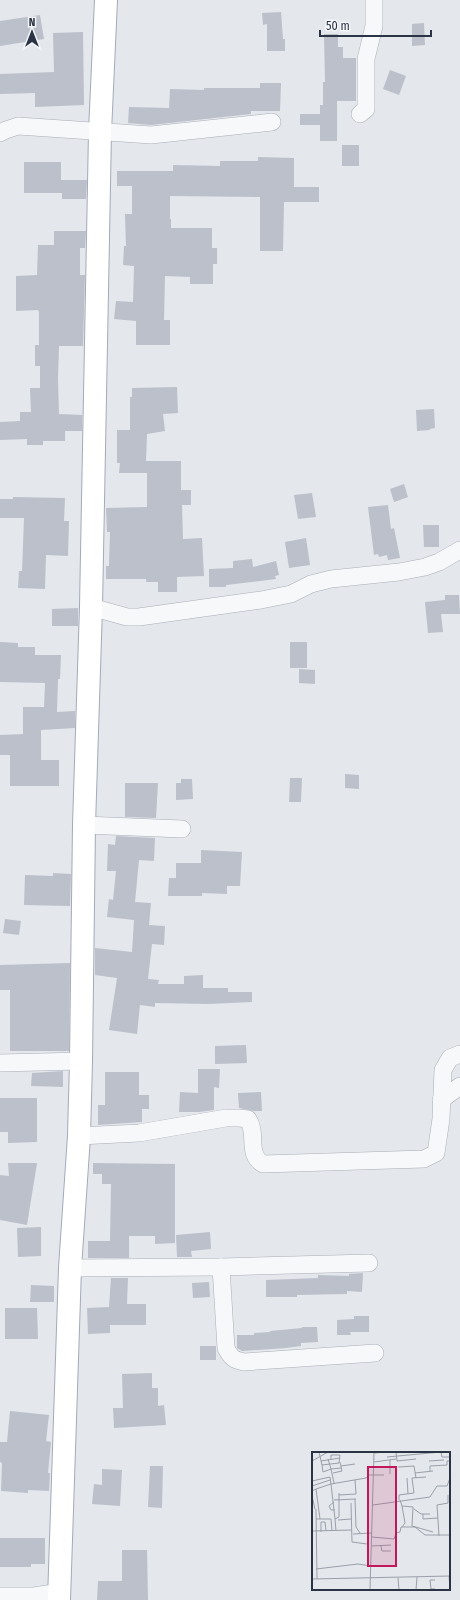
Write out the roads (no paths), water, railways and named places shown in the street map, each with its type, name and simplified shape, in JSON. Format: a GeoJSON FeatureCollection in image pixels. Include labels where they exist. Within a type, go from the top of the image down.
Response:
{"type":"FeatureCollection","features":[{"type":"Feature","properties":{"kind":"main road"},"geometry":{"type":"LineString","coordinates":[[60,1596],[70,1268],[79,1136],[84,825],[91,607],[100,132],[106,0]]}},
{"type":"Feature","properties":{"kind":"street"},"geometry":{"type":"LineString","coordinates":[[360,114],[366,109],[366,59],[374,26],[374,0]]}},
{"type":"Feature","properties":{"kind":"street"},"geometry":{"type":"LineString","coordinates":[[0,133],[18,126],[151,135],[272,122]]}},
{"type":"Feature","properties":{"kind":"street"},"geometry":{"type":"LineString","coordinates":[[91,607],[118,615],[139,616],[261,600],[291,594],[311,584],[332,579],[399,572],[425,567],[439,562],[460,550]]}},
{"type":"Feature","properties":{"kind":"street"},"geometry":{"type":"LineString","coordinates":[[84,825],[182,829]]}},
{"type":"Feature","properties":{"kind":"street"},"geometry":{"type":"LineString","coordinates":[[79,1136],[139,1133],[226,1118],[240,1118],[248,1120],[252,1125],[253,1152],[257,1160],[263,1164],[424,1159],[436,1153],[441,1119],[443,1070],[450,1058],[460,1054]]}},
{"type":"Feature","properties":{"kind":"street"},"geometry":{"type":"LineString","coordinates":[[0,1063],[81,1061]]}},
{"type":"Feature","properties":{"kind":"street"},"geometry":{"type":"LineString","coordinates":[[441,1100],[460,1086]]}},
{"type":"Feature","properties":{"kind":"street"},"geometry":{"type":"LineString","coordinates":[[70,1268],[221,1267],[369,1263]]}},
{"type":"Feature","properties":{"kind":"street"},"geometry":{"type":"LineString","coordinates":[[221,1267],[226,1348],[230,1356],[235,1360],[244,1362],[374,1353]]}},
{"type":"Feature","properties":{"kind":"street"},"geometry":{"type":"LineString","coordinates":[[0,1596],[60,1596]]}}]}
